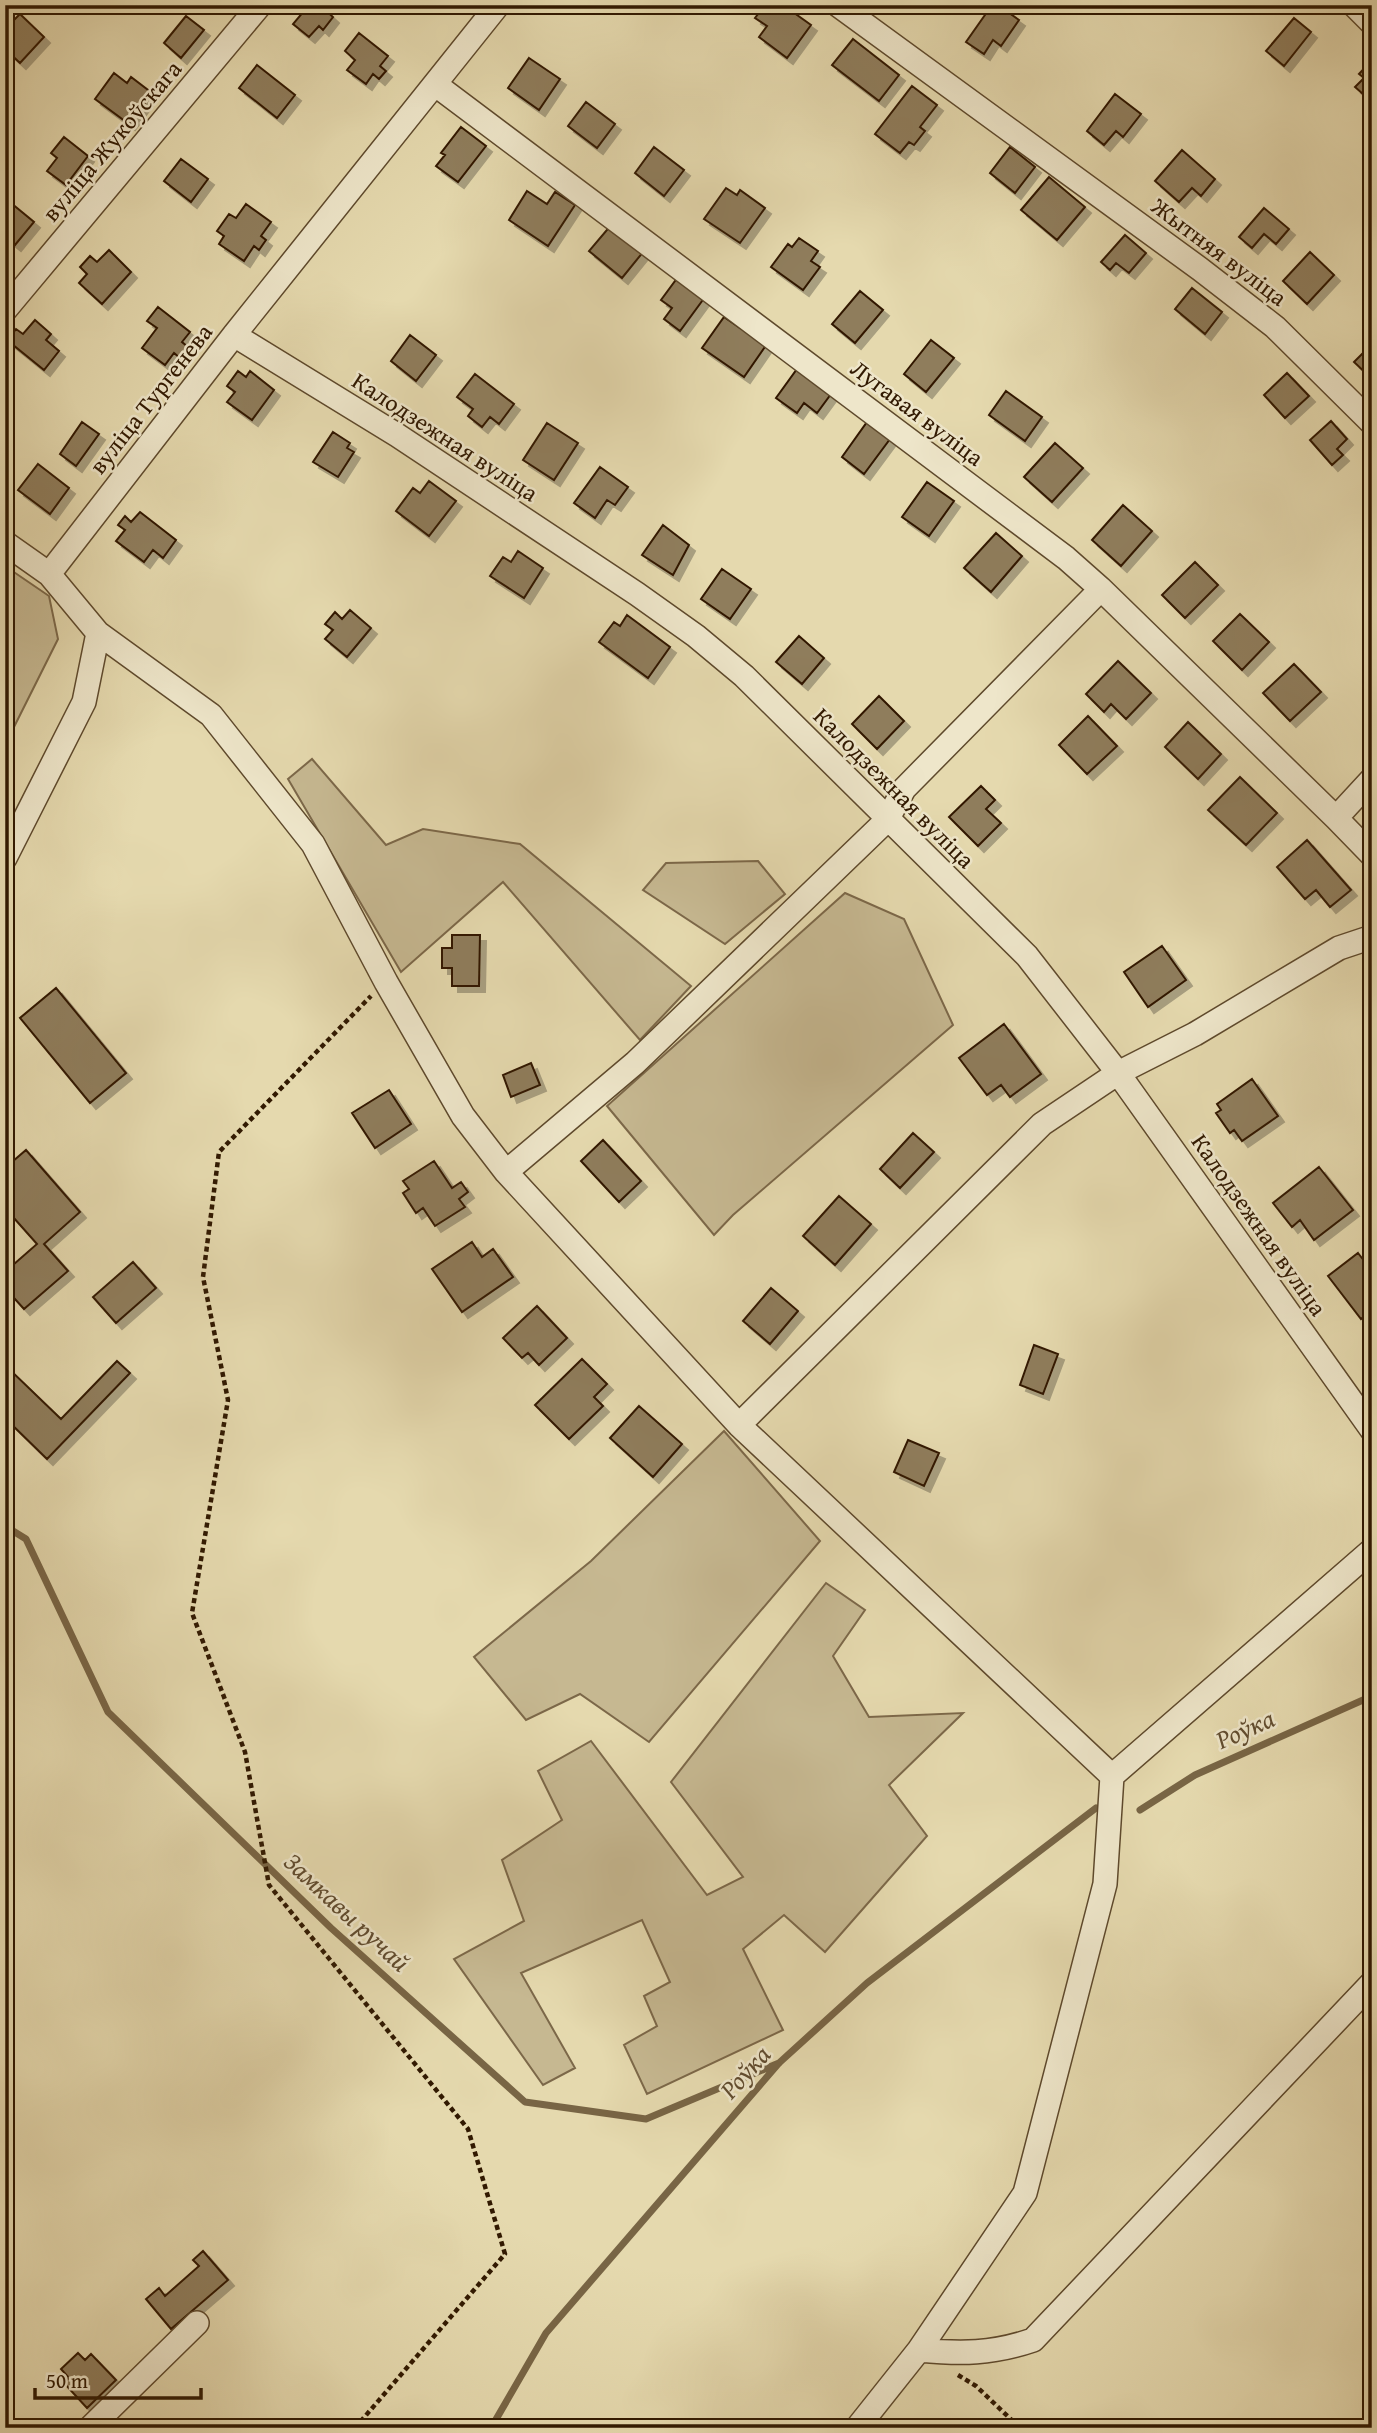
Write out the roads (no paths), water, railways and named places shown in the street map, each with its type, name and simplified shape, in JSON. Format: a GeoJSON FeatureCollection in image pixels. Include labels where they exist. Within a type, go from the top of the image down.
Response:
{"type":"FeatureCollection","features":[{"type":"Feature","properties":{"kind":"street","name":"вуліца Жукоўскага"},"geometry":{"type":"LineString","coordinates":[[5,310],[260,5]]}},
{"type":"Feature","properties":{"kind":"street","name":"вуліца Тургенева"},"geometry":{"type":"LineString","coordinates":[[48,574],[234,335],[498,5]]}},
{"type":"Feature","properties":{"kind":"street","name":"Жытняя вуліца"},"geometry":{"type":"LineString","coordinates":[[838,5],[1021,137],[1275,327],[1372,424]]}},
{"type":"Feature","properties":{"kind":"street"},"geometry":{"type":"LineString","coordinates":[[1354,5],[1372,23]]}},
{"type":"Feature","properties":{"kind":"street","name":"Лугавая вуліца"},"geometry":{"type":"LineString","coordinates":[[436,85],[1066,558],[1336,818]]}},
{"type":"Feature","properties":{"kind":"street","name":"Калодзежная вуліца"},"geometry":{"type":"LineString","coordinates":[[234,335],[397,435],[696,636],[744,676],[1027,956],[1118,1073],[1372,1430]]}},
{"type":"Feature","properties":{"kind":"street"},"geometry":{"type":"LineString","coordinates":[[5,544],[48,574],[98,633],[211,715],[313,844],[386,982],[463,1116],[506,1172],[739,1425],[1112,1776]]}},
{"type":"Feature","properties":{"kind":"street"},"geometry":{"type":"LineString","coordinates":[[506,1172],[635,1063],[887,820],[904,789],[1101,589]]}},
{"type":"Feature","properties":{"kind":"street"},"geometry":{"type":"LineString","coordinates":[[5,858],[84,702],[98,633]]}},
{"type":"Feature","properties":{"kind":"street"},"geometry":{"type":"LineString","coordinates":[[1372,779],[1336,818],[1372,855]]}},
{"type":"Feature","properties":{"kind":"street"},"geometry":{"type":"LineString","coordinates":[[739,1425],[1042,1124],[1118,1073],[1195,1034],[1339,948],[1372,937]]}},
{"type":"Feature","properties":{"kind":"street"},"geometry":{"type":"LineString","coordinates":[[857,2428],[919,2350],[1025,2193],[1105,1884],[1112,1776],[1372,1550]]}},
{"type":"Feature","properties":{"kind":"street"},"geometry":{"type":"LineString","coordinates":[[919,2350],[975,2353],[1006,2350],[1033,2340],[1372,1983]]}},
{"type":"Feature","properties":{"kind":"street"},"geometry":{"type":"LineString","coordinates":[[90,2428],[197,2323]]}},
{"type":"Feature","properties":{"kind":"waterway","name":"Замкавы ручай"},"geometry":{"type":"LineString","coordinates":[[5,1526],[26,1539],[108,1712],[331,1928],[525,2102],[646,2119],[779,2063]]}},
{"type":"Feature","properties":{"kind":"waterway","name":"Роўка"},"geometry":{"type":"LineString","coordinates":[[1140,1810],[1195,1775],[1372,1696]]}},
{"type":"Feature","properties":{"kind":"waterway","name":"Роўка"},"geometry":{"type":"LineString","coordinates":[[491,2428],[546,2333],[779,2063],[867,1983],[1096,1808]]}}]}
